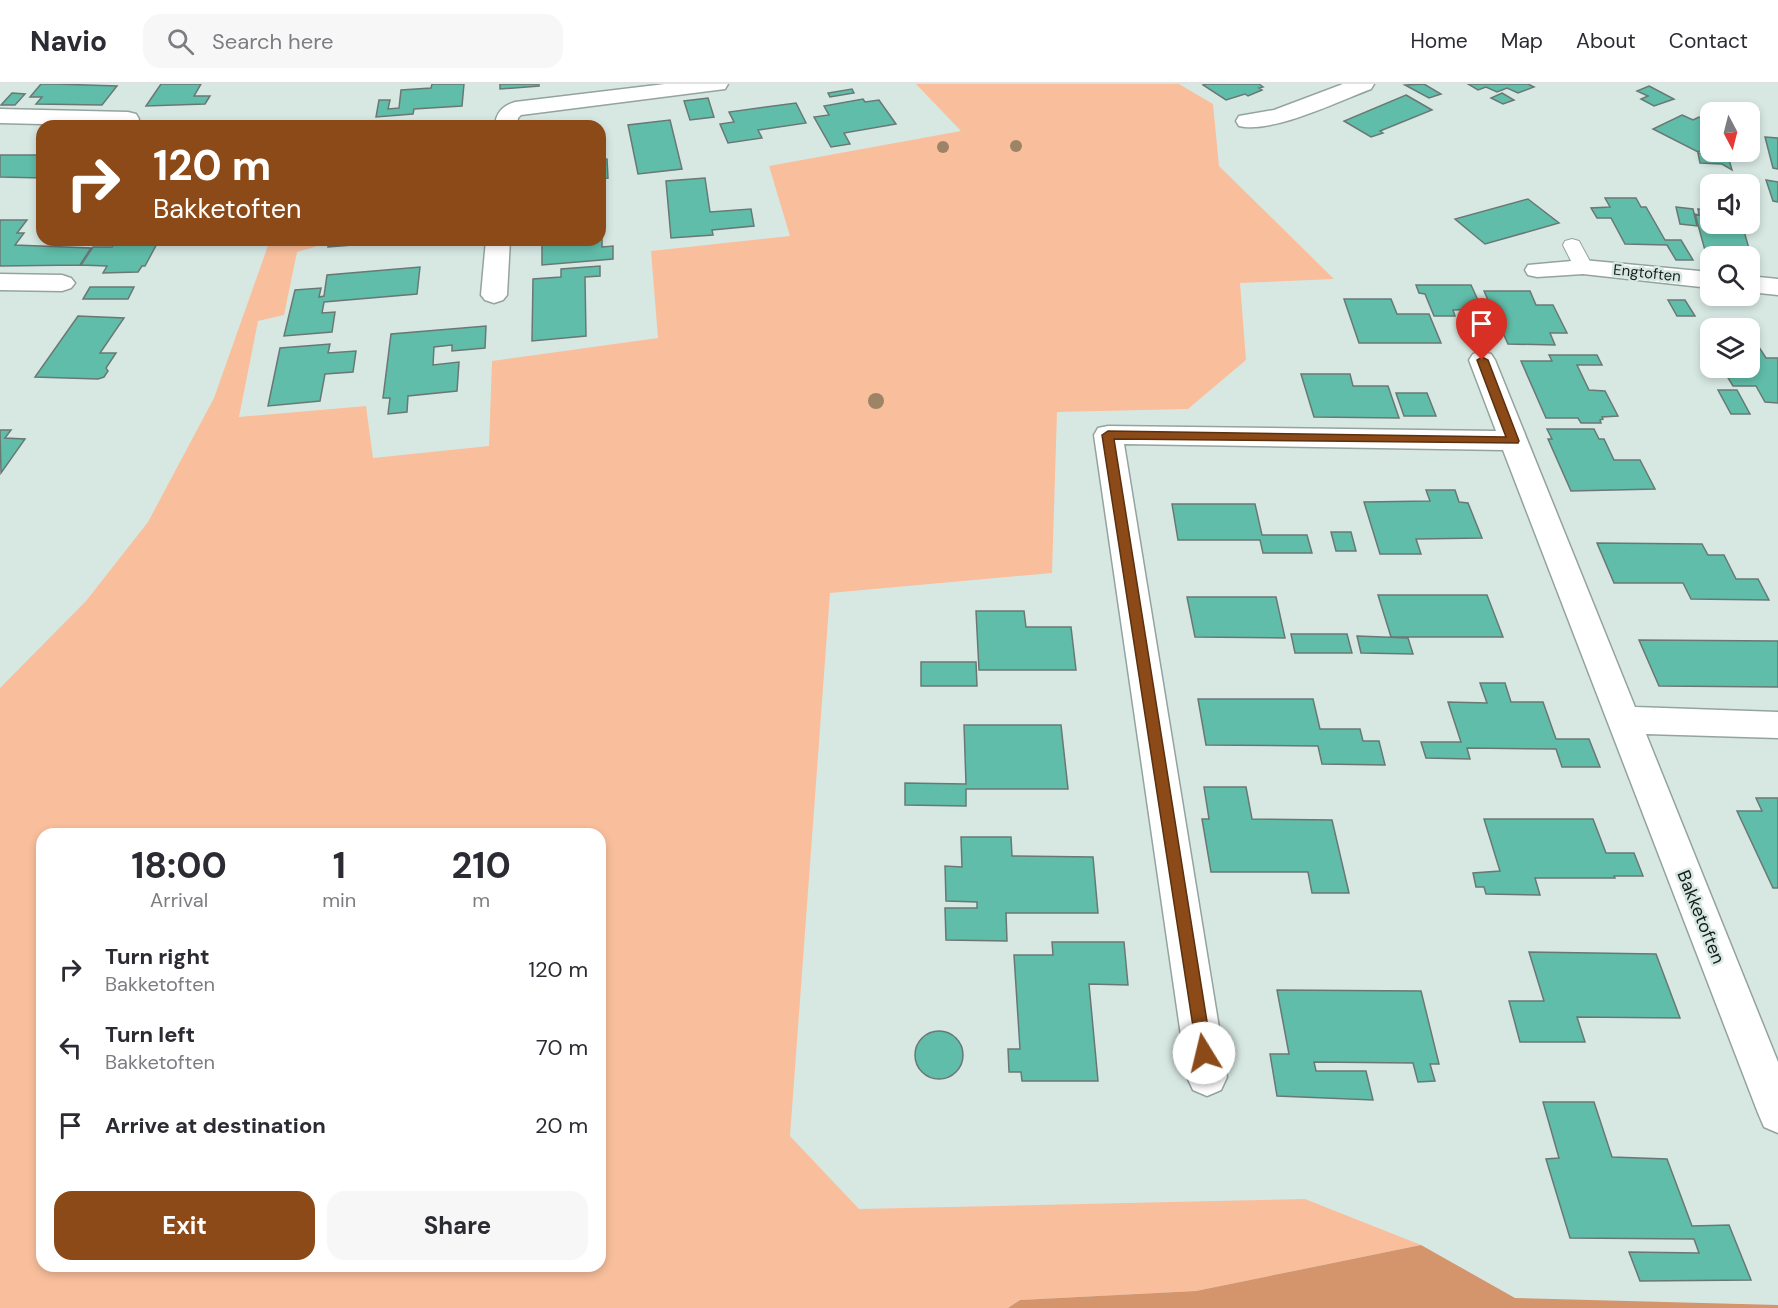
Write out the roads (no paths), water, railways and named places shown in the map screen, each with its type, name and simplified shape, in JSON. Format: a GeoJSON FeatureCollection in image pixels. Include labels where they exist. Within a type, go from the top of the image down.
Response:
{"type":"FeatureCollection","features":[{"type":"Feature","properties":{"kind":"street"},"geometry":{"type":"LineString","coordinates":[[507,120],[507,116],[515,109],[717,84]]}},
{"type":"Feature","properties":{"kind":"street"},"geometry":{"type":"LineString","coordinates":[[1247,121],[1279,116],[1363,84]]}},
{"type":"Feature","properties":{"kind":"street"},"geometry":{"type":"LineString","coordinates":[[0,116],[128,119]]}},
{"type":"Feature","properties":{"kind":"street"},"geometry":{"type":"LineString","coordinates":[[494,295],[498,246]]}},
{"type":"Feature","properties":{"kind":"street","name":"Engtoften"},"geometry":{"type":"LineString","coordinates":[[1537,270],[1583,267],[1700,278]]}},
{"type":"Feature","properties":{"kind":"street"},"geometry":{"type":"LineString","coordinates":[[0,282],[62,283]]}},
{"type":"Feature","properties":{"kind":"street"},"geometry":{"type":"LineString","coordinates":[[1760,285],[1778,287]]}},
{"type":"Feature","properties":{"kind":"street","name":"Bakketoften"},"geometry":{"type":"LineString","coordinates":[[1482,360],[1778,1113]]}},
{"type":"Feature","properties":{"kind":"street"},"geometry":{"type":"LineString","coordinates":[[1207,1077],[1108,435],[1514,441]]}},
{"type":"Feature","properties":{"kind":"street"},"geometry":{"type":"LineString","coordinates":[[1623,720],[1778,725]]}},
{"type":"Feature","properties":{"kind":"lane"},"geometry":{"type":"LineString","coordinates":[[1572,245],[1583,267]]}}]}
